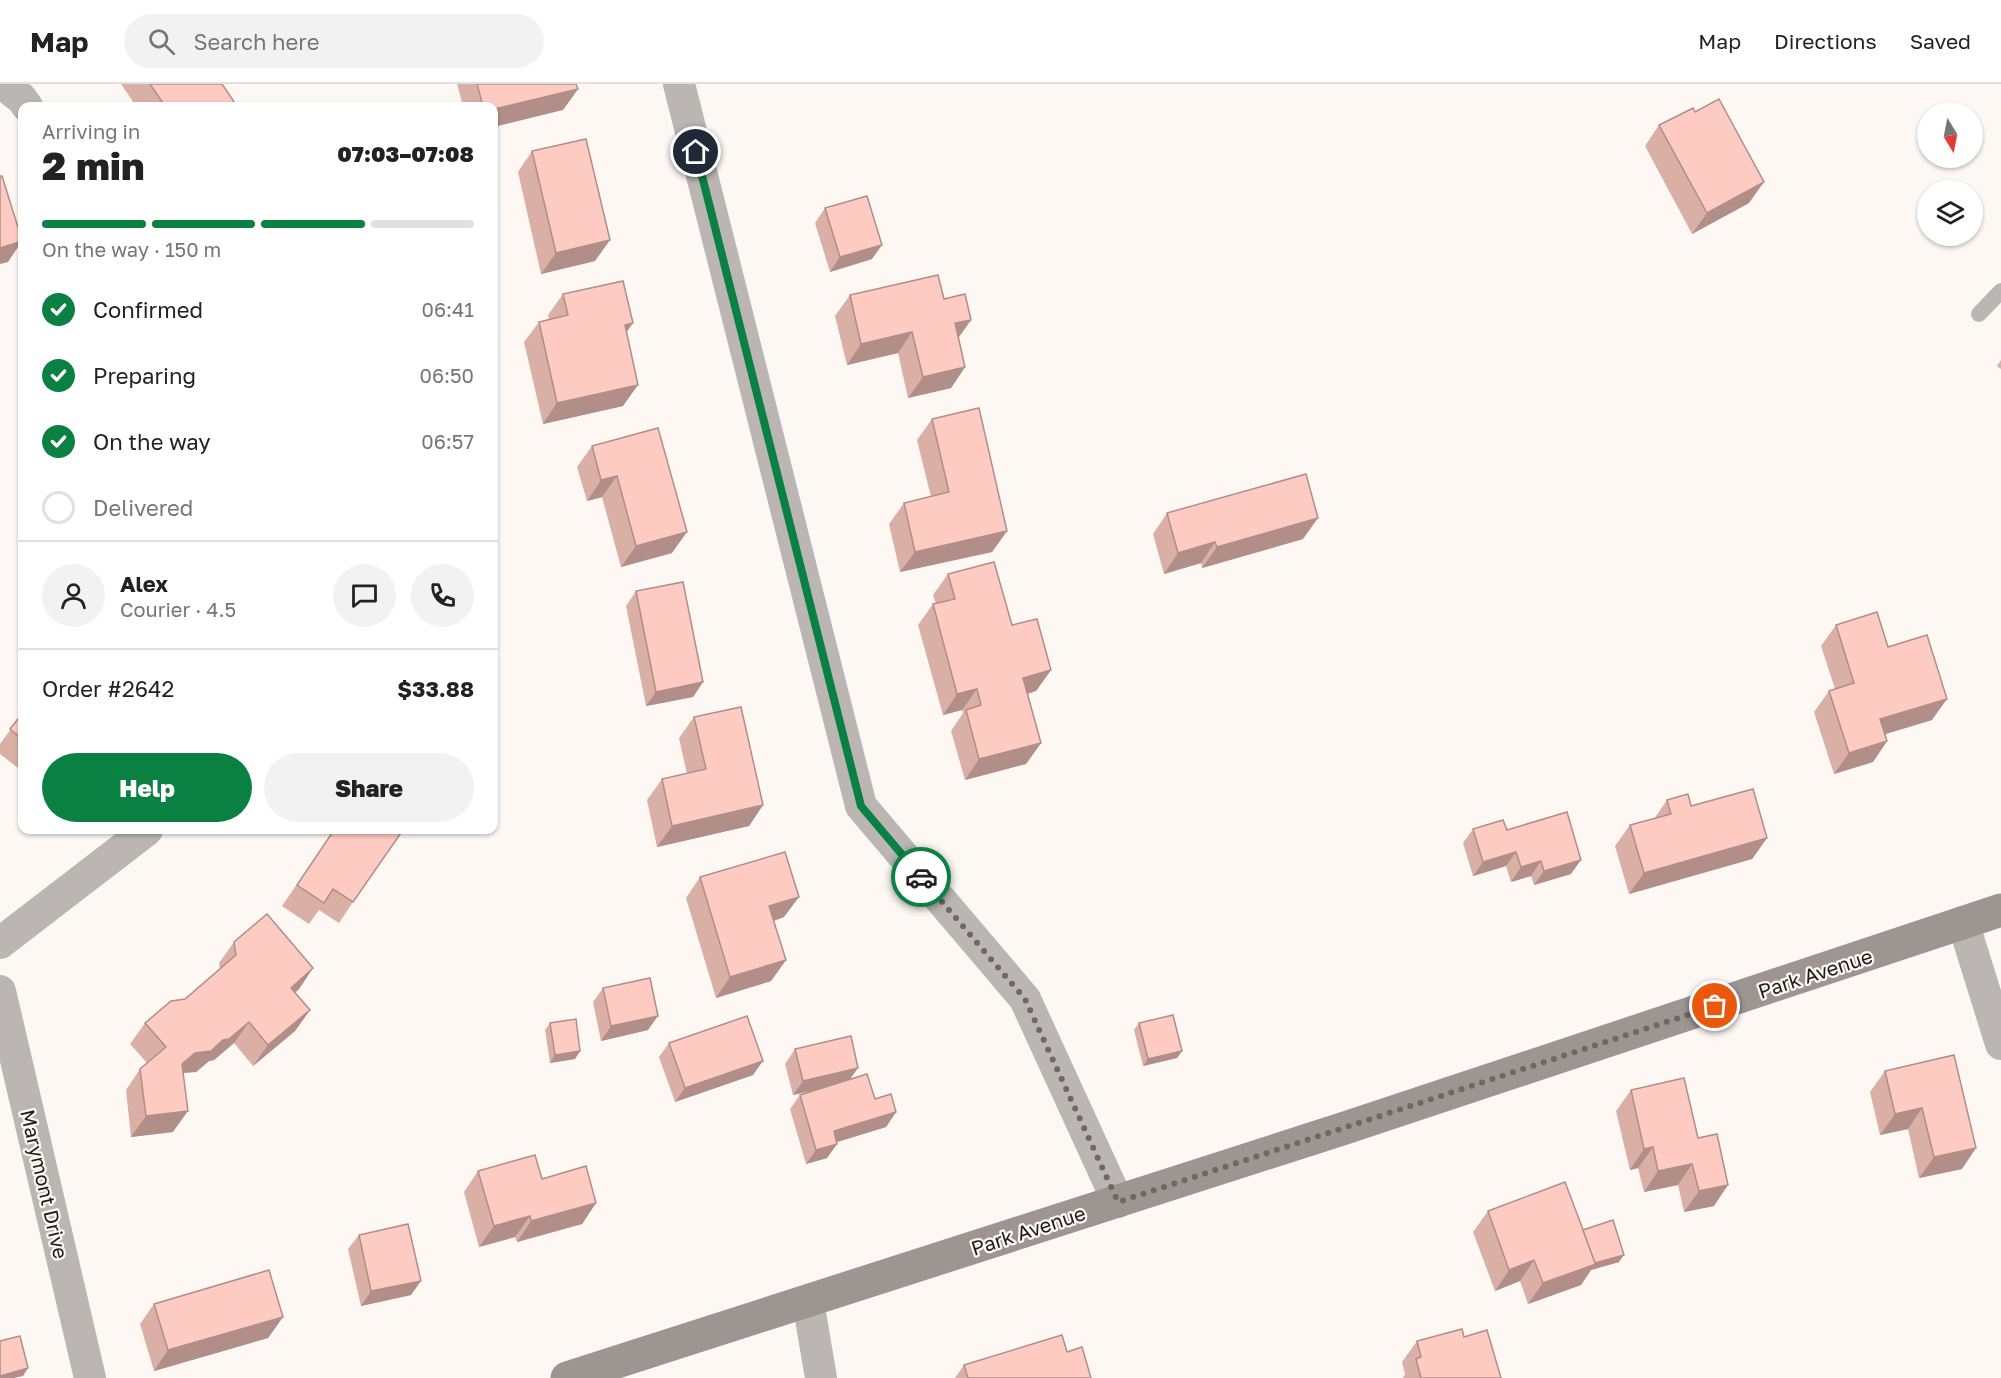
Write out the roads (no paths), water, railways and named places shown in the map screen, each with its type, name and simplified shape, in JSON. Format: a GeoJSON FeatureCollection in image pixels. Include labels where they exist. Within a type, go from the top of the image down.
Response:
{"type":"FeatureCollection","features":[{"type":"Feature","properties":{"kind":"street"},"geometry":{"type":"LineString","coordinates":[[3,84],[24,102]]}},
{"type":"Feature","properties":{"kind":"street"},"geometry":{"type":"LineString","coordinates":[[679,84],[861,806],[1025,999],[1118,1202]]}},
{"type":"Feature","properties":{"kind":"street"},"geometry":{"type":"LineString","coordinates":[[0,943],[142,834]]}},
{"type":"Feature","properties":{"kind":"street","name":"Park Avenue"},"geometry":{"type":"LineString","coordinates":[[567,1378],[1398,1111],[2001,910]]}},
{"type":"Feature","properties":{"kind":"street"},"geometry":{"type":"LineString","coordinates":[[1963,922],[2001,1044]]}},
{"type":"Feature","properties":{"kind":"street","name":"Marymont Drive"},"geometry":{"type":"LineString","coordinates":[[0,991],[90,1378]]}},
{"type":"Feature","properties":{"kind":"street"},"geometry":{"type":"LineString","coordinates":[[808,1301],[821,1378]]}},
{"type":"Feature","properties":{"kind":"lane"},"geometry":{"type":"LineString","coordinates":[[1979,314],[2001,291]]}}]}
